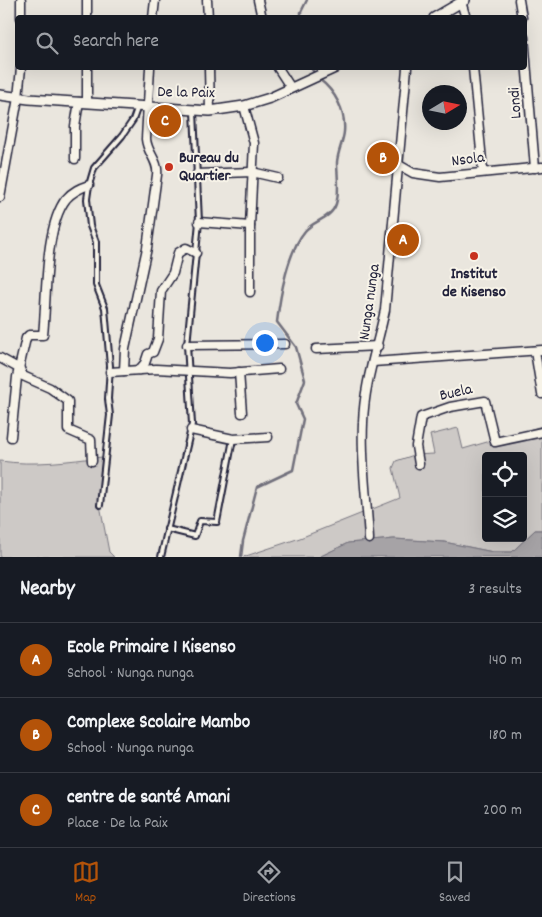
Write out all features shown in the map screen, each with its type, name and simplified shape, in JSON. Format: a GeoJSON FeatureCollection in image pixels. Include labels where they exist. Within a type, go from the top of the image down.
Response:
{"type":"FeatureCollection","features":[{"type":"Feature","properties":{"kind":"street"},"geometry":{"type":"LineString","coordinates":[[21,0],[21,15]]}},
{"type":"Feature","properties":{"kind":"street"},"geometry":{"type":"LineString","coordinates":[[87,0],[87,15]]}},
{"type":"Feature","properties":{"kind":"street"},"geometry":{"type":"LineString","coordinates":[[153,15],[155,0]]}},
{"type":"Feature","properties":{"kind":"street"},"geometry":{"type":"LineString","coordinates":[[207,0],[208,15]]}},
{"type":"Feature","properties":{"kind":"street"},"geometry":{"type":"LineString","coordinates":[[258,0],[261,15]]}},
{"type":"Feature","properties":{"kind":"street"},"geometry":{"type":"LineString","coordinates":[[519,0],[522,15]]}},
{"type":"Feature","properties":{"kind":"street"},"geometry":{"type":"LineString","coordinates":[[439,15],[463,1],[465,15]]}},
{"type":"Feature","properties":{"kind":"street","name":"Londi"},"geometry":{"type":"LineString","coordinates":[[527,66],[538,167]]}},
{"type":"Feature","properties":{"kind":"street"},"geometry":{"type":"LineString","coordinates":[[0,197],[18,98],[21,70]]}},
{"type":"Feature","properties":{"kind":"street"},"geometry":{"type":"LineString","coordinates":[[76,159],[75,126],[83,102],[87,70]]}},
{"type":"Feature","properties":{"kind":"street"},"geometry":{"type":"LineString","coordinates":[[124,371],[125,349],[132,325],[147,248],[158,175],[158,166],[146,146],[142,107],[150,70]]}},
{"type":"Feature","properties":{"kind":"street"},"geometry":{"type":"LineString","coordinates":[[209,70],[210,111]]}},
{"type":"Feature","properties":{"kind":"street"},"geometry":{"type":"LineString","coordinates":[[279,70],[290,88]]}},
{"type":"Feature","properties":{"kind":"street","name":"De la Paix"},"geometry":{"type":"LineString","coordinates":[[0,95],[18,98],[210,111],[244,106],[270,98],[330,70]]}},
{"type":"Feature","properties":{"kind":"street","name":"Nunga nunga"},"geometry":{"type":"LineString","coordinates":[[369,539],[362,424],[368,378],[378,346],[385,310],[407,70]]}},
{"type":"Feature","properties":{"kind":"street"},"geometry":{"type":"LineString","coordinates":[[472,70],[483,171]]}},
{"type":"Feature","properties":{"kind":"street"},"geometry":{"type":"LineString","coordinates":[[244,106],[254,143],[250,226],[250,292]]}},
{"type":"Feature","properties":{"kind":"street","name":"Nsola"},"geometry":{"type":"LineString","coordinates":[[399,165],[413,173],[440,177],[483,171],[538,167]]}},
{"type":"Feature","properties":{"kind":"street"},"geometry":{"type":"LineString","coordinates":[[196,174],[252,172],[278,178]]}},
{"type":"Feature","properties":{"kind":"street"},"geometry":{"type":"LineString","coordinates":[[11,437],[17,378],[26,338],[29,335],[43,335],[46,275],[58,216],[65,200],[76,190],[89,185]]}},
{"type":"Feature","properties":{"kind":"street"},"geometry":{"type":"LineString","coordinates":[[199,222],[250,226]]}},
{"type":"Feature","properties":{"kind":"street"},"geometry":{"type":"LineString","coordinates":[[139,370],[155,348],[158,339],[160,297],[173,273],[176,257],[186,248],[196,253]]}},
{"type":"Feature","properties":{"kind":"street"},"geometry":{"type":"LineString","coordinates":[[187,345],[286,344]]}},
{"type":"Feature","properties":{"kind":"street"},"geometry":{"type":"LineString","coordinates":[[316,350],[378,346]]}},
{"type":"Feature","properties":{"kind":"street"},"geometry":{"type":"LineString","coordinates":[[373,362],[538,351],[542,394]]}},
{"type":"Feature","properties":{"kind":"street"},"geometry":{"type":"LineString","coordinates":[[0,358],[20,369],[23,376],[50,388],[68,401],[68,430],[91,440],[92,462]]}},
{"type":"Feature","properties":{"kind":"street"},"geometry":{"type":"LineString","coordinates":[[110,372],[139,370],[239,372],[280,369]]}},
{"type":"Feature","properties":{"kind":"street"},"geometry":{"type":"LineString","coordinates":[[239,372],[242,413]]}},
{"type":"Feature","properties":{"kind":"street","name":"Buela"},"geometry":{"type":"LineString","coordinates":[[419,464],[416,446],[421,418],[450,406],[485,401],[495,442],[542,432]]}},
{"type":"Feature","properties":{"kind":"street"},"geometry":{"type":"LineString","coordinates":[[190,430],[232,439],[268,437]]}},
{"type":"Feature","properties":{"kind":"lane"},"geometry":{"type":"LineString","coordinates":[[100,505],[110,415],[108,399],[110,372],[105,308],[96,279],[96,242],[90,226],[88,210],[89,185],[94,168],[122,136],[142,107]]}},
{"type":"Feature","properties":{"kind":"lane"},"geometry":{"type":"LineString","coordinates":[[161,557],[190,430],[187,345],[199,222],[194,110]]}},
{"type":"Feature","properties":{"kind":"lane"},"geometry":{"type":"LineString","coordinates":[[167,528],[195,536],[200,521],[218,522],[232,439]]}},
{"type":"Feature","properties":{"kind":"shaded area"},"geometry":{"type":"Polygon","coordinates":[[[542,426],[542,530],[535,530],[527,538],[527,452],[482,452],[482,542],[522,542],[512,552],[493,552],[444,542],[394,539],[348,543],[319,557],[243,557],[300,538],[400,498],[393,468],[396,461],[414,455],[434,454],[430,435],[458,428],[463,449],[542,426]]]}},
{"type":"Feature","properties":{"kind":"shaded area"},"geometry":{"type":"Polygon","coordinates":[[[102,457],[100,505],[109,552],[114,557],[0,557],[0,461],[38,463],[102,457]]]}},
{"type":"Feature","properties":{"kind":"shaded area"},"geometry":{"type":"Polygon","coordinates":[[[535,530],[542,530],[542,557],[319,557],[348,543],[394,539],[444,542],[493,552],[512,552],[522,542],[527,542],[527,538],[535,530]]]}},
{"type":"Feature","properties":{"kind":"waterway"},"geometry":{"type":"LineString","coordinates":[[301,15],[307,0]]}},
{"type":"Feature","properties":{"kind":"waterway"},"geometry":{"type":"LineString","coordinates":[[312,70],[316,75]]}},
{"type":"Feature","properties":{"kind":"waterway"},"geometry":{"type":"LineString","coordinates":[[241,557],[243,541],[257,487],[293,470],[303,419],[296,404],[305,380],[296,347],[277,322],[283,287],[294,250],[305,231],[334,209],[337,199],[337,162],[344,132],[343,117],[338,102],[330,89],[319,79]]}},
{"type":"Feature","properties":{"kind":"place","name":"centre de santé Amani"},"geometry":{"type":"Point","coordinates":[165,121]}},
{"type":"Feature","properties":{"kind":"place","name":"Complexe Scolaire Mambo"},"geometry":{"type":"Point","coordinates":[383,158]}},
{"type":"Feature","properties":{"kind":"place","name":"Bureau du Quartier"},"geometry":{"type":"Point","coordinates":[169,167]}},
{"type":"Feature","properties":{"kind":"place","name":"Ecole Primaire 1 Kisenso"},"geometry":{"type":"Point","coordinates":[403,240]}},
{"type":"Feature","properties":{"kind":"place","name":"Institut de Kisenso"},"geometry":{"type":"Point","coordinates":[474,256]}}]}
